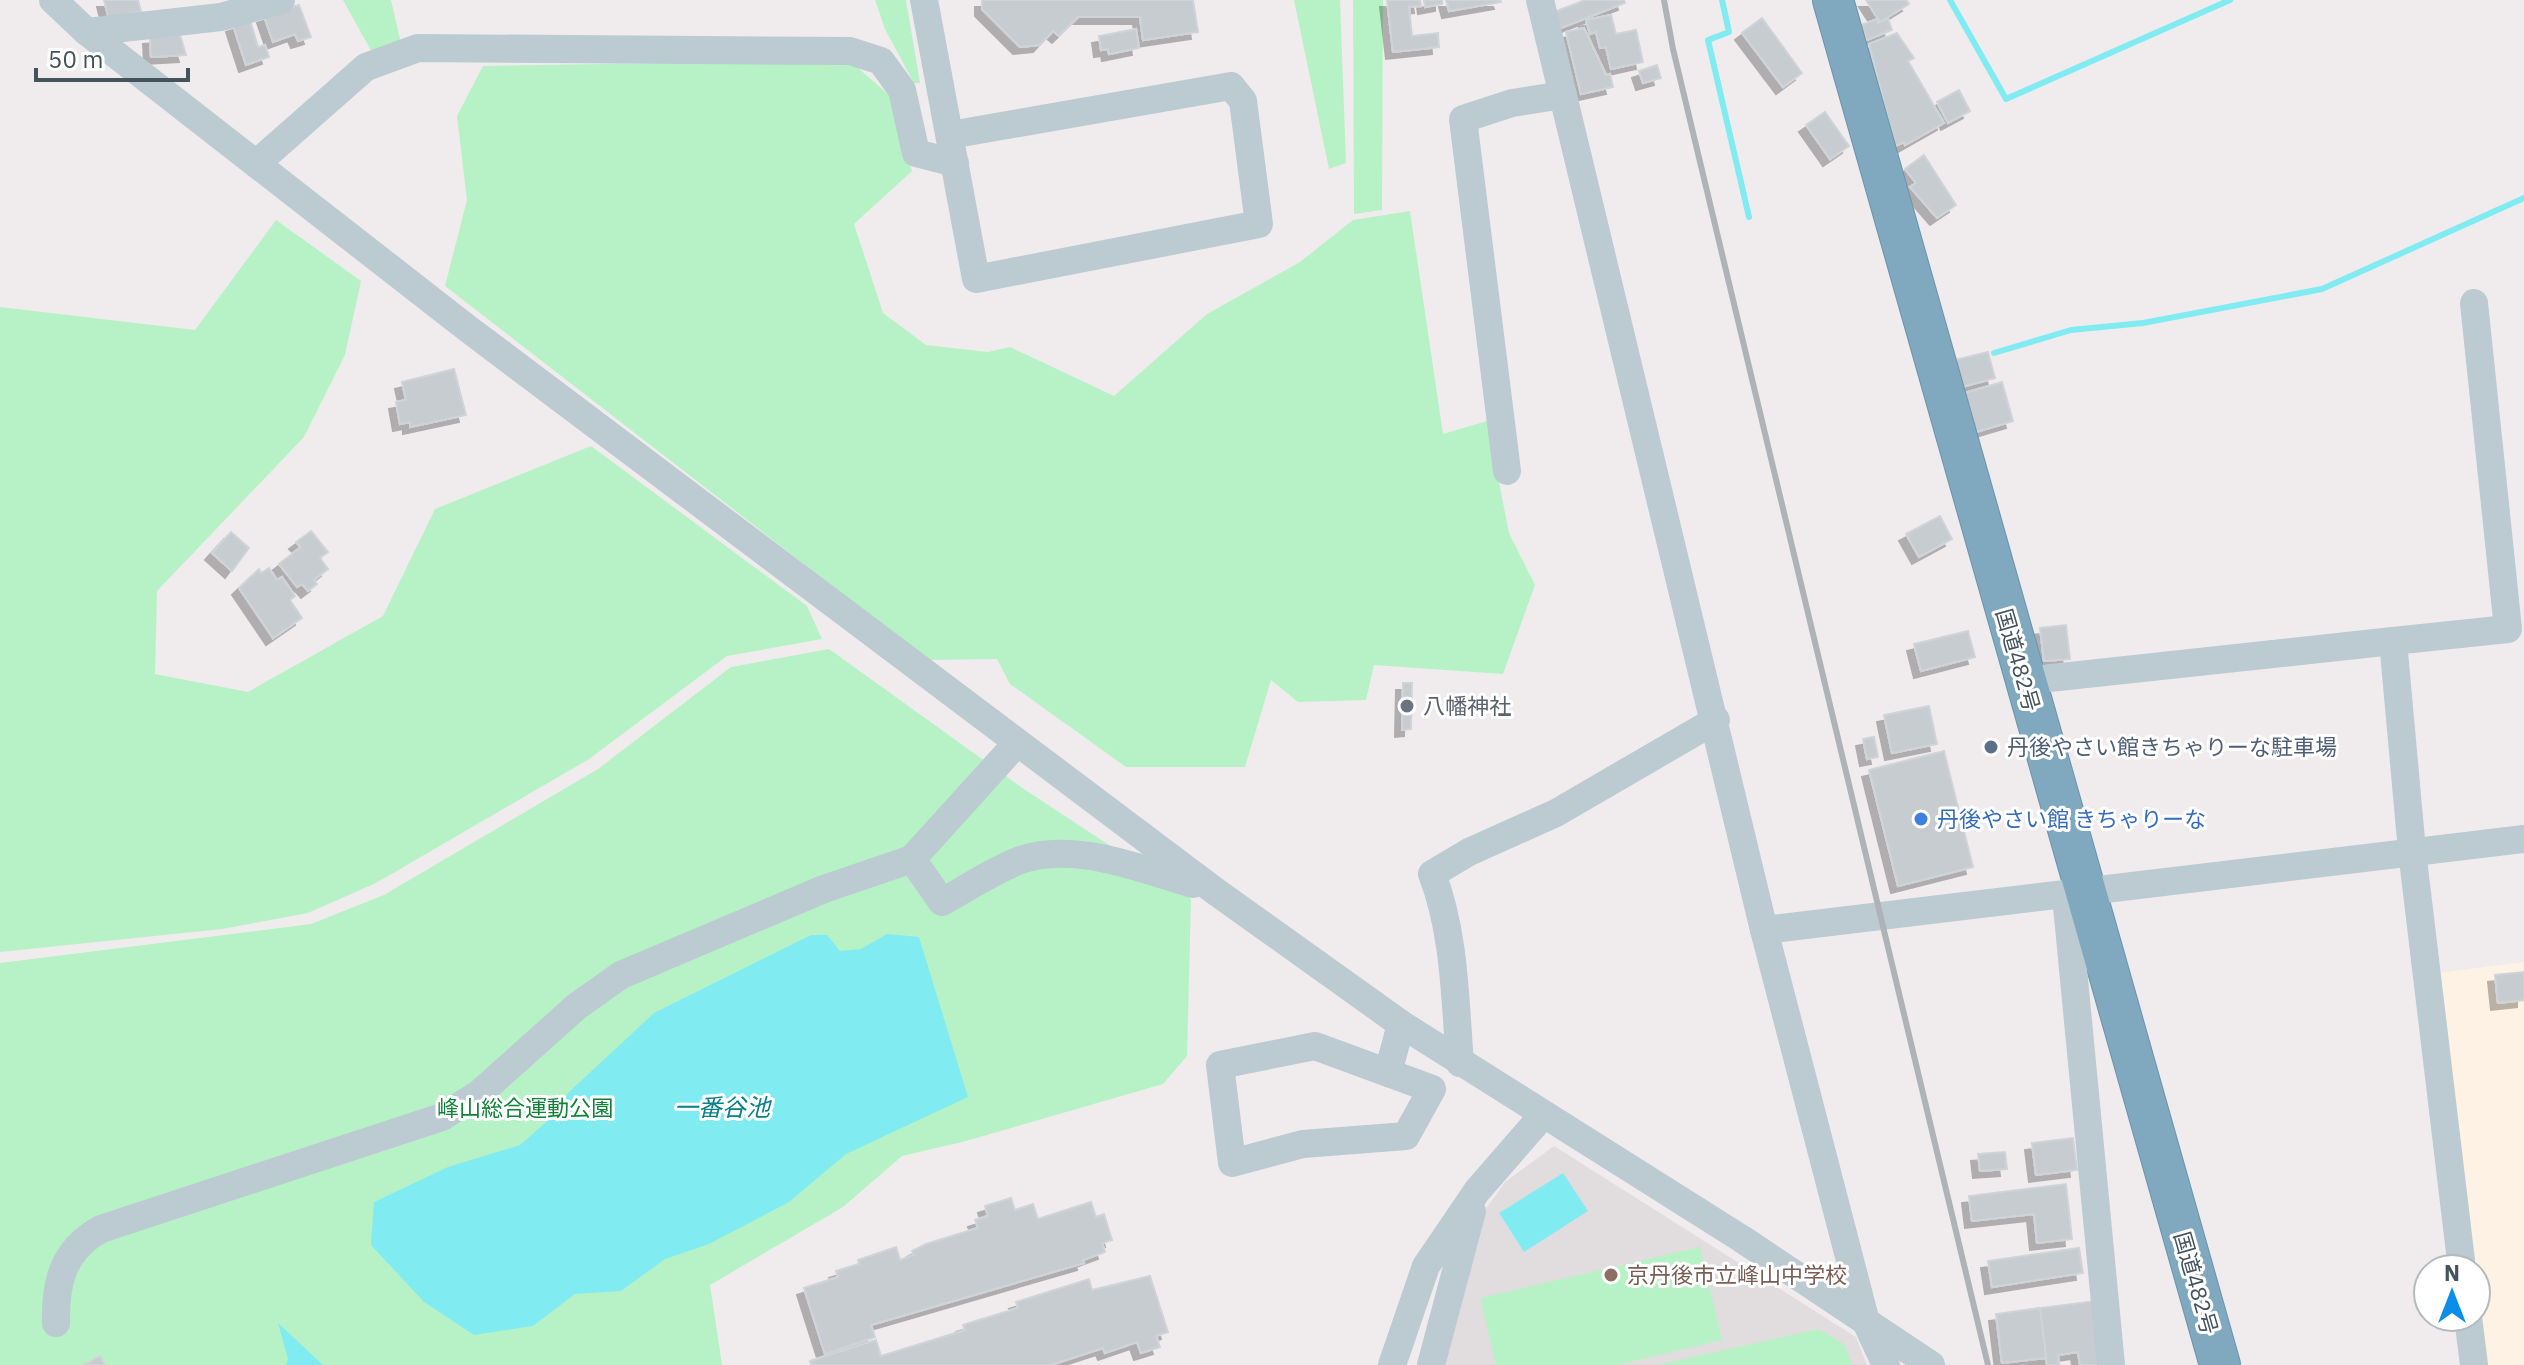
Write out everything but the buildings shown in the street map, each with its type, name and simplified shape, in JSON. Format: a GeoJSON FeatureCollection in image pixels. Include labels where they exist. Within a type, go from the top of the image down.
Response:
{"type":"FeatureCollection","features":[{"type":"Feature","properties":{"kind":"highway","name":"国道482号"},"geometry":{"type":"LineString","coordinates":[[1833,0],[2023,681],[2076,894],[2220,1365]]}},
{"type":"Feature","properties":{"kind":"street"},"geometry":{"type":"LineString","coordinates":[[53,0],[87,32],[467,328],[1215,891],[1401,1024],[1931,1365]]}},
{"type":"Feature","properties":{"kind":"street"},"geometry":{"type":"LineString","coordinates":[[87,32],[281,0]]}},
{"type":"Feature","properties":{"kind":"street"},"geometry":{"type":"LineString","coordinates":[[257,163],[366,67],[418,48],[850,51],[881,61],[902,90],[916,153],[952,149],[1231,86],[1243,101],[1259,224],[976,279],[952,149],[924,0]]}},
{"type":"Feature","properties":{"kind":"street"},"geometry":{"type":"LineString","coordinates":[[1540,0],[1716,720],[1764,930],[1866,1322],[1886,1365]]}},
{"type":"Feature","properties":{"kind":"street"},"geometry":{"type":"LineString","coordinates":[[1507,471],[1463,119],[1512,103],[1563,95]]}},
{"type":"Feature","properties":{"kind":"street"},"geometry":{"type":"LineString","coordinates":[[2023,681],[2508,629],[2474,303]]}},
{"type":"Feature","properties":{"kind":"street"},"geometry":{"type":"LineString","coordinates":[[2393,641],[2412,851],[2460,1253]]}},
{"type":"Feature","properties":{"kind":"street"},"geometry":{"type":"LineString","coordinates":[[1460,1063],[1453,974],[1441,895],[1432,874],[1469,852],[1556,813],[1716,720]]}},
{"type":"Feature","properties":{"kind":"street"},"geometry":{"type":"LineString","coordinates":[[56,1323],[56,1292],[64,1262],[92,1234],[442,1117],[480,1093],[552,1027],[621,975],[824,889],[912,859],[1017,743]]}},
{"type":"Feature","properties":{"kind":"street"},"geometry":{"type":"LineString","coordinates":[[1764,930],[2524,839]]}},
{"type":"Feature","properties":{"kind":"street"},"geometry":{"type":"LineString","coordinates":[[912,859],[942,902],[1019,860],[1053,855],[1119,863],[1215,891]]}},
{"type":"Feature","properties":{"kind":"street"},"geometry":{"type":"LineString","coordinates":[[2076,894],[2111,1365]]}},
{"type":"Feature","properties":{"kind":"street"},"geometry":{"type":"LineString","coordinates":[[1388,1073],[1401,1024]]}},
{"type":"Feature","properties":{"kind":"street"},"geometry":{"type":"LineString","coordinates":[[1315,1046],[1388,1073],[1432,1089],[1406,1136],[1303,1144],[1232,1163],[1220,1065],[1315,1046]]}},
{"type":"Feature","properties":{"kind":"street"},"geometry":{"type":"LineString","coordinates":[[1392,1365],[1426,1266],[1477,1191],[1543,1115]]}},
{"type":"Feature","properties":{"kind":"street"},"geometry":{"type":"LineString","coordinates":[[1431,1365],[1477,1191]]}},
{"type":"Feature","properties":{"kind":"street"},"geometry":{"type":"LineString","coordinates":[[2470,1333],[2474,1365]]}},
{"type":"Feature","properties":{"kind":"shaded area"},"geometry":{"type":"Polygon","coordinates":[[[2524,962],[2524,1365],[2485,1365],[2481,1333],[2492,1333],[2492,1253],[2472,1253],[2438,973],[2524,962]]]}},
{"type":"Feature","properties":{"kind":"shaded area","name":"京丹後市立峰山中学校"},"geometry":{"type":"Polygon","coordinates":[[[1554,1146],[1856,1337],[1867,1365],[1442,1365],[1483,1213],[1505,1182],[1554,1146]]]}},
{"type":"Feature","properties":{"kind":"green space"},"geometry":{"type":"Polygon","coordinates":[[[343,0],[391,0],[402,48],[374,56],[343,0]]]}},
{"type":"Feature","properties":{"kind":"green space"},"geometry":{"type":"Polygon","coordinates":[[[875,0],[906,0],[920,83],[914,83],[885,29],[875,0]]]}},
{"type":"Feature","properties":{"kind":"green space"},"geometry":{"type":"Polygon","coordinates":[[[1294,0],[1340,0],[1346,163],[1329,169],[1294,0]]]}},
{"type":"Feature","properties":{"kind":"green space"},"geometry":{"type":"Polygon","coordinates":[[[1353,0],[1383,0],[1382,210],[1354,214],[1353,0]]]}},
{"type":"Feature","properties":{"kind":"green space"},"geometry":{"type":"Polygon","coordinates":[[[849,60],[889,95],[912,171],[854,224],[883,313],[926,345],[988,352],[1010,347],[1114,396],[1207,314],[1300,262],[1353,220],[1410,211],[1443,434],[1487,421],[1509,533],[1535,585],[1503,674],[1374,665],[1366,700],[1298,702],[1271,680],[1245,767],[1126,767],[1010,684],[997,659],[928,660],[445,286],[467,200],[457,116],[483,66],[849,60]]]}},
{"type":"Feature","properties":{"kind":"green space"},"geometry":{"type":"Polygon","coordinates":[[[276,220],[361,281],[345,355],[304,437],[157,591],[155,674],[248,692],[383,616],[435,509],[591,446],[807,606],[822,639],[727,656],[589,759],[376,883],[308,913],[222,929],[0,952],[0,307],[195,330],[276,220]]]}},
{"type":"Feature","properties":{"kind":"green space","name":"峰山総合運動公園"},"geometry":{"type":"Polygon","coordinates":[[[829,649],[1021,787],[1191,899],[1187,1056],[1163,1084],[966,1141],[902,1156],[843,1207],[710,1285],[722,1365],[0,1365],[0,963],[311,924],[384,895],[598,769],[731,667],[829,649]]]}},
{"type":"Feature","properties":{"kind":"green space"},"geometry":{"type":"Polygon","coordinates":[[[1700,1247],[1722,1340],[1617,1365],[1496,1365],[1480,1298],[1700,1247]]]}},
{"type":"Feature","properties":{"kind":"green space"},"geometry":{"type":"Polygon","coordinates":[[[1818,1329],[1844,1344],[1852,1365],[1657,1365],[1818,1329]]]}},
{"type":"Feature","properties":{"kind":"water","name":"一番谷池"},"geometry":{"type":"Polygon","coordinates":[[[887,934],[919,937],[968,1097],[846,1154],[789,1202],[709,1244],[665,1259],[621,1291],[575,1294],[533,1326],[474,1335],[424,1302],[371,1245],[374,1202],[448,1167],[520,1145],[552,1117],[569,1092],[654,1013],[811,935],[827,935],[840,951],[861,949],[887,934]]]}},
{"type":"Feature","properties":{"kind":"water"},"geometry":{"type":"Polygon","coordinates":[[[1563,1173],[1588,1211],[1524,1252],[1499,1213],[1563,1173]]]}},
{"type":"Feature","properties":{"kind":"water"},"geometry":{"type":"Polygon","coordinates":[[[278,1323],[323,1365],[286,1365],[288,1359],[278,1323]]]}},
{"type":"Feature","properties":{"kind":"waterway"},"geometry":{"type":"LineString","coordinates":[[1722,0],[1729,32],[1708,40],[1749,217]]}},
{"type":"Feature","properties":{"kind":"waterway"},"geometry":{"type":"LineString","coordinates":[[1950,0],[2006,99],[2230,0]]}},
{"type":"Feature","properties":{"kind":"waterway"},"geometry":{"type":"LineString","coordinates":[[1994,353],[2071,330],[2143,323],[2322,289],[2524,198]]}},
{"type":"Feature","properties":{"kind":"railway"},"geometry":{"type":"LineString","coordinates":[[1664,0],[1673,49],[1988,1365]]}},
{"type":"Feature","properties":{"kind":"place","name":"八幡神社"},"geometry":{"type":"Point","coordinates":[1407,706]}},
{"type":"Feature","properties":{"kind":"place","name":"丹後やさい館きちゃりーな駐車場"},"geometry":{"type":"Point","coordinates":[1991,747]}},
{"type":"Feature","properties":{"kind":"place","name":"丹後やさい館 きちゃりーな"},"geometry":{"type":"Point","coordinates":[1921,819]}},
{"type":"Feature","properties":{"kind":"place","name":"京丹後市立峰山中学校"},"geometry":{"type":"Point","coordinates":[1611,1275]}}]}
